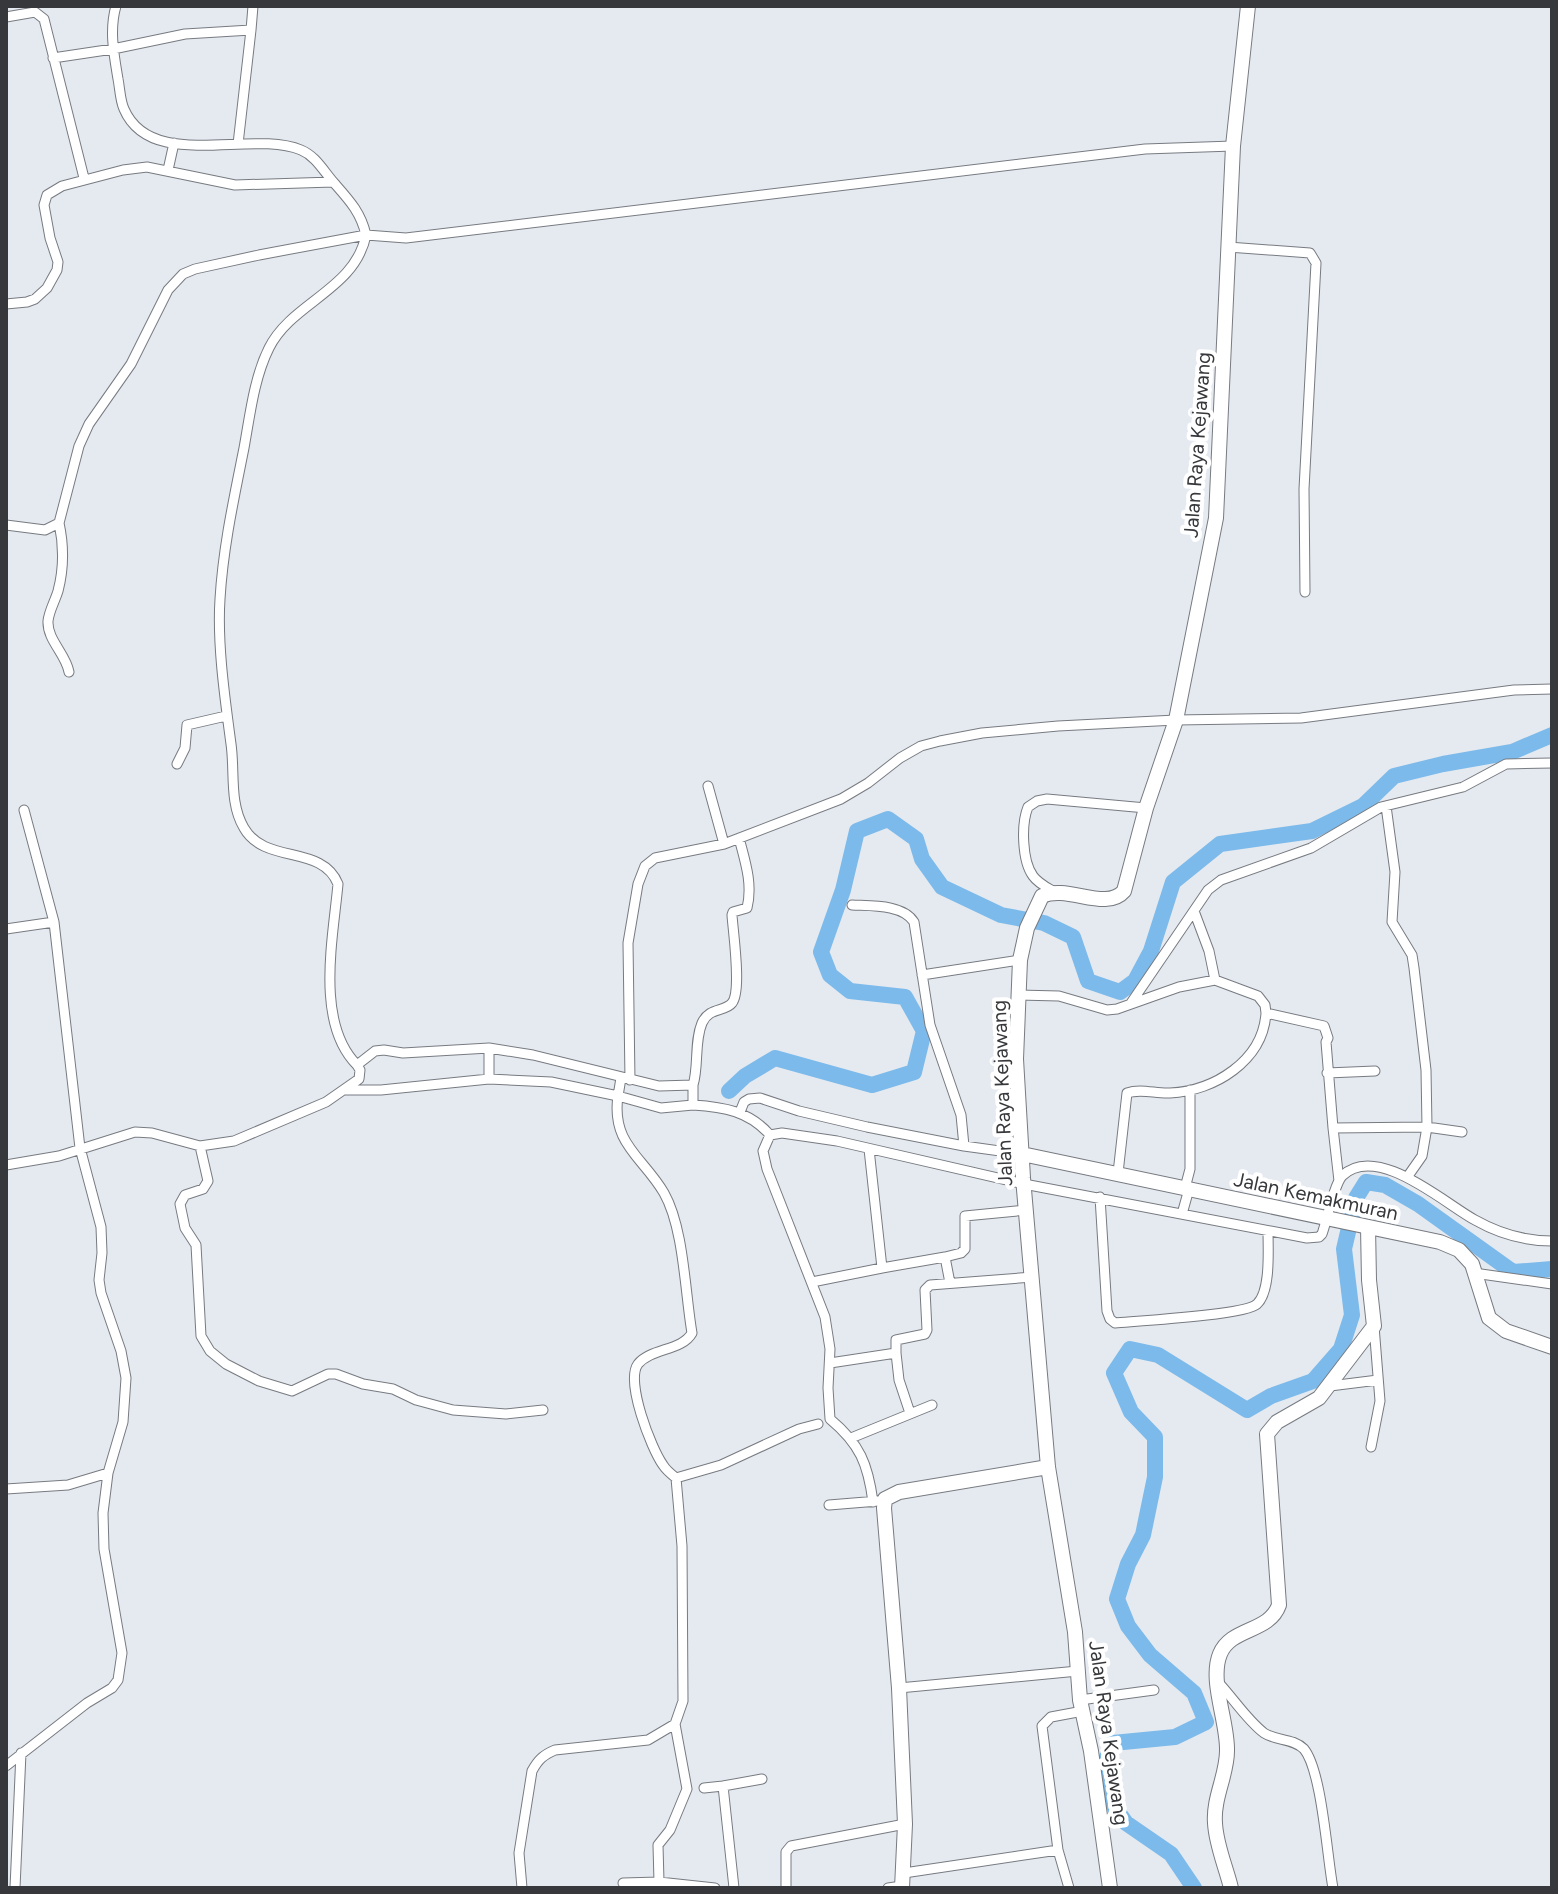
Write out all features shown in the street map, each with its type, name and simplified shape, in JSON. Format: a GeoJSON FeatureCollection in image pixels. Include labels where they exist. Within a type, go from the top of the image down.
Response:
{"type":"FeatureCollection","features":[{"type":"Feature","properties":{"kind":"street"},"geometry":{"type":"LineString","coordinates":[[116,6],[113,49],[123,107],[138,129],[174,143],[215,146],[238,137],[298,148],[310,154],[355,206],[363,220],[366,235],[356,263],[288,325],[270,345],[261,368],[222,571],[219,603],[226,716],[232,745],[236,807],[244,828],[265,848],[312,859],[328,868],[338,884],[331,1012],[345,1053],[360,1063]]}},
{"type":"Feature","properties":{"kind":"street"},"geometry":{"type":"LineString","coordinates":[[238,137],[253,6]]}},
{"type":"Feature","properties":{"kind":"street","name":"Jalan Raya Kejawang"},"geometry":{"type":"LineString","coordinates":[[1110,1888],[1091,1751],[1081,1706],[1075,1632],[1048,1467],[1016,1059],[1020,960],[1027,928],[1042,896],[1053,891],[1103,900],[1119,896],[1124,891],[1146,808],[1176,720],[1216,518],[1233,146],[1248,6]]}},
{"type":"Feature","properties":{"kind":"street"},"geometry":{"type":"LineString","coordinates":[[6,17],[35,12],[41,14],[84,178]]}},
{"type":"Feature","properties":{"kind":"street"},"geometry":{"type":"LineString","coordinates":[[53,58],[185,34],[251,30]]}},
{"type":"Feature","properties":{"kind":"street"},"geometry":{"type":"LineString","coordinates":[[168,170],[174,143]]}},
{"type":"Feature","properties":{"kind":"street"},"geometry":{"type":"LineString","coordinates":[[69,672],[67,660],[54,642],[48,620],[62,568],[64,544],[59,523],[79,446],[89,424],[131,364],[168,290],[183,274],[259,255],[366,235],[406,238],[1145,149],[1233,146]]}},
{"type":"Feature","properties":{"kind":"street"},"geometry":{"type":"LineString","coordinates":[[6,304],[27,302],[47,288],[58,262],[50,238],[45,202],[53,190],[84,178],[147,167],[235,185],[333,182]]}},
{"type":"Feature","properties":{"kind":"street"},"geometry":{"type":"LineString","coordinates":[[1228,247],[1306,253],[1316,263],[1304,489],[1305,592]]}},
{"type":"Feature","properties":{"kind":"street"},"geometry":{"type":"LineString","coordinates":[[6,525],[45,530],[59,523]]}},
{"type":"Feature","properties":{"kind":"street"},"geometry":{"type":"LineString","coordinates":[[659,1882],[658,1845],[670,1830],[687,1789],[675,1724],[683,1701],[682,1546],[676,1478],[663,1466],[653,1446],[643,1420],[635,1378],[638,1364],[692,1335],[676,1221],[662,1190],[627,1147],[616,1120],[622,1087],[628,943],[645,866],[655,858],[739,838],[841,799],[900,758],[921,746],[940,741],[982,733],[1176,720],[1301,718],[1514,690],[1552,689]]}},
{"type":"Feature","properties":{"kind":"street"},"geometry":{"type":"LineString","coordinates":[[177,764],[187,741],[187,725],[226,716]]}},
{"type":"Feature","properties":{"kind":"street"},"geometry":{"type":"LineString","coordinates":[[1018,995],[1059,996],[1107,1010],[1125,1007],[1131,1003],[1208,890],[1221,880],[1311,848],[1386,806],[1463,787],[1506,764],[1552,763]]}},
{"type":"Feature","properties":{"kind":"street"},"geometry":{"type":"LineString","coordinates":[[708,786],[723,841]]}},
{"type":"Feature","properties":{"kind":"street"},"geometry":{"type":"LineString","coordinates":[[1053,891],[1031,875],[1027,862],[1024,826],[1028,807],[1047,799],[1146,808]]}},
{"type":"Feature","properties":{"kind":"street"},"geometry":{"type":"LineString","coordinates":[[1386,806],[1395,872],[1392,917],[1412,955],[1426,1070],[1427,1127],[1422,1156],[1408,1176]]}},
{"type":"Feature","properties":{"kind":"street"},"geometry":{"type":"LineString","coordinates":[[6,1766],[87,1703],[112,1688],[118,1680],[122,1653],[104,1549],[103,1513],[108,1473],[123,1422],[126,1378],[121,1351],[101,1293],[101,1227],[80,1148],[54,922],[24,810]]}},
{"type":"Feature","properties":{"kind":"street"},"geometry":{"type":"LineString","coordinates":[[693,1105],[701,1024],[710,1013],[729,1005],[733,999],[736,964],[732,915],[748,905],[749,878],[739,838]]}},
{"type":"Feature","properties":{"kind":"street"},"geometry":{"type":"LineString","coordinates":[[852,905],[901,911],[911,916],[914,922],[930,1025],[961,1115],[964,1146]]}},
{"type":"Feature","properties":{"kind":"street"},"geometry":{"type":"LineString","coordinates":[[1194,911],[1209,951],[1215,980]]}},
{"type":"Feature","properties":{"kind":"street"},"geometry":{"type":"LineString","coordinates":[[6,929],[54,922]]}},
{"type":"Feature","properties":{"kind":"street"},"geometry":{"type":"LineString","coordinates":[[922,975],[1020,960]]}},
{"type":"Feature","properties":{"kind":"street"},"geometry":{"type":"LineString","coordinates":[[1118,1173],[1127,1093],[1135,1090],[1168,1093],[1213,1084],[1234,1069],[1259,1042],[1266,1013],[1265,1005],[1258,996],[1215,980],[1179,987],[1148,1000],[1131,1003]]}},
{"type":"Feature","properties":{"kind":"street"},"geometry":{"type":"LineString","coordinates":[[1266,1013],[1324,1026],[1328,1038],[1327,1073],[1339,1181],[1369,1280],[1374,1326],[1380,1401],[1371,1447]]}},
{"type":"Feature","properties":{"kind":"street"},"geometry":{"type":"LineString","coordinates":[[360,1063],[375,1051],[489,1051],[533,1055],[622,1087],[661,1108],[693,1105],[739,1112],[753,1118],[770,1135]]}},
{"type":"Feature","properties":{"kind":"street"},"geometry":{"type":"LineString","coordinates":[[489,1051],[489,1075]]}},
{"type":"Feature","properties":{"kind":"street"},"geometry":{"type":"LineString","coordinates":[[6,1165],[59,1156],[135,1132],[152,1133],[200,1146],[234,1141],[326,1102],[359,1079],[360,1063]]}},
{"type":"Feature","properties":{"kind":"street"},"geometry":{"type":"LineString","coordinates":[[1327,1073],[1375,1071]]}},
{"type":"Feature","properties":{"kind":"street"},"geometry":{"type":"LineString","coordinates":[[345,1090],[381,1090],[489,1075],[622,1087],[693,1085]]}},
{"type":"Feature","properties":{"kind":"street"},"geometry":{"type":"LineString","coordinates":[[1183,1212],[1190,1169],[1190,1090]]}},
{"type":"Feature","properties":{"kind":"street"},"geometry":{"type":"LineString","coordinates":[[739,1112],[744,1102],[760,1098],[799,1111],[1022,1155]]}},
{"type":"Feature","properties":{"kind":"street"},"geometry":{"type":"LineString","coordinates":[[1333,1128],[1427,1127],[1462,1132]]}},
{"type":"Feature","properties":{"kind":"street"},"geometry":{"type":"LineString","coordinates":[[1058,1850],[899,1884],[905,1824],[899,1688],[884,1508],[851,1438],[830,1419],[828,1331],[764,1157],[764,1144],[770,1135],[782,1133],[1315,1238],[1349,1222]]}},
{"type":"Feature","properties":{"kind":"street"},"geometry":{"type":"LineString","coordinates":[[200,1146],[208,1181],[203,1189],[185,1195],[180,1204],[185,1228],[196,1245],[201,1336],[210,1351],[226,1364],[292,1391],[328,1374],[336,1374],[363,1384],[393,1389],[453,1410],[506,1414],[543,1410]]}},
{"type":"Feature","properties":{"kind":"street"},"geometry":{"type":"LineString","coordinates":[[869,1149],[882,1268]]}},
{"type":"Feature","properties":{"kind":"street","name":"Jalan Kemakmuran"},"geometry":{"type":"LineString","coordinates":[[1022,1155],[1349,1222],[1450,1246],[1459,1250],[1472,1264],[1489,1318],[1506,1331],[1552,1347]]}},
{"type":"Feature","properties":{"kind":"street"},"geometry":{"type":"LineString","coordinates":[[1339,1181],[1345,1173],[1371,1166],[1408,1176],[1476,1221],[1514,1236],[1552,1241]]}},
{"type":"Feature","properties":{"kind":"street"},"geometry":{"type":"LineString","coordinates":[[1100,1197],[1107,1311],[1115,1323],[1232,1312],[1255,1306],[1260,1301],[1267,1276],[1268,1231]]}},
{"type":"Feature","properties":{"kind":"street"},"geometry":{"type":"LineString","coordinates":[[812,1282],[961,1253],[965,1249],[965,1216],[1027,1210]]}},
{"type":"Feature","properties":{"kind":"street"},"geometry":{"type":"LineString","coordinates":[[945,1257],[950,1283]]}},
{"type":"Feature","properties":{"kind":"street"},"geometry":{"type":"LineString","coordinates":[[1474,1273],[1552,1284]]}},
{"type":"Feature","properties":{"kind":"street"},"geometry":{"type":"LineString","coordinates":[[910,1413],[899,1380],[896,1340],[927,1332],[926,1288],[950,1283],[1033,1277]]}},
{"type":"Feature","properties":{"kind":"street"},"geometry":{"type":"LineString","coordinates":[[1231,1888],[1214,1825],[1228,1753],[1218,1682],[1220,1653],[1237,1636],[1268,1622],[1279,1605],[1267,1434],[1277,1422],[1319,1398],[1374,1326]]}},
{"type":"Feature","properties":{"kind":"street"},"geometry":{"type":"LineString","coordinates":[[830,1363],[896,1353]]}},
{"type":"Feature","properties":{"kind":"street"},"geometry":{"type":"LineString","coordinates":[[1330,1386],[1378,1380]]}},
{"type":"Feature","properties":{"kind":"street"},"geometry":{"type":"LineString","coordinates":[[851,1438],[932,1405]]}},
{"type":"Feature","properties":{"kind":"street"},"geometry":{"type":"LineString","coordinates":[[676,1478],[742,1457],[799,1429],[818,1424]]}},
{"type":"Feature","properties":{"kind":"street"},"geometry":{"type":"LineString","coordinates":[[829,1505],[879,1501],[899,1492],[1048,1467]]}},
{"type":"Feature","properties":{"kind":"street"},"geometry":{"type":"LineString","coordinates":[[6,1489],[68,1485],[108,1473]]}},
{"type":"Feature","properties":{"kind":"street"},"geometry":{"type":"LineString","coordinates":[[899,1688],[1078,1671]]}},
{"type":"Feature","properties":{"kind":"street"},"geometry":{"type":"LineString","coordinates":[[1218,1682],[1266,1734],[1293,1742],[1306,1752],[1318,1789],[1333,1888]]}},
{"type":"Feature","properties":{"kind":"street"},"geometry":{"type":"LineString","coordinates":[[1069,1888],[1058,1850],[1042,1726],[1047,1719],[1081,1706],[1154,1690]]}},
{"type":"Feature","properties":{"kind":"street"},"geometry":{"type":"LineString","coordinates":[[522,1888],[519,1853],[532,1771],[538,1761],[555,1750],[648,1740],[675,1724]]}},
{"type":"Feature","properties":{"kind":"street"},"geometry":{"type":"LineString","coordinates":[[15,1888],[21,1753]]}},
{"type":"Feature","properties":{"kind":"street"},"geometry":{"type":"LineString","coordinates":[[704,1788],[762,1779]]}},
{"type":"Feature","properties":{"kind":"street"},"geometry":{"type":"LineString","coordinates":[[723,1786],[734,1888]]}},
{"type":"Feature","properties":{"kind":"street"},"geometry":{"type":"LineString","coordinates":[[786,1888],[786,1852],[791,1846],[905,1824]]}},
{"type":"Feature","properties":{"kind":"street"},"geometry":{"type":"LineString","coordinates":[[623,1883],[659,1882],[715,1888]]}},
{"type":"Feature","properties":{"kind":"waterway"},"geometry":{"type":"LineString","coordinates":[[729,1091],[745,1076],[775,1058],[872,1085],[914,1072],[924,1031],[905,997],[850,991],[830,975],[821,952],[843,890],[857,831],[888,819],[916,839],[922,859],[942,887],[1001,915],[1044,923],[1073,937],[1088,981],[1120,992],[1135,981],[1151,951],[1173,882],[1220,844],[1312,831],[1363,806],[1394,776],[1512,752],[1552,735]]}},
{"type":"Feature","properties":{"kind":"waterway"},"geometry":{"type":"LineString","coordinates":[[1194,1888],[1171,1854],[1126,1823],[1109,1799],[1106,1760],[1113,1743],[1175,1737],[1206,1722],[1194,1693],[1150,1655],[1128,1626],[1117,1599],[1128,1564],[1143,1535],[1155,1477],[1155,1437],[1131,1412],[1114,1373],[1130,1349],[1158,1355],[1247,1410],[1271,1396],[1313,1381],[1341,1349],[1352,1315],[1344,1249],[1356,1198],[1366,1182],[1385,1185],[1418,1204],[1513,1272],[1552,1269]]}}]}
